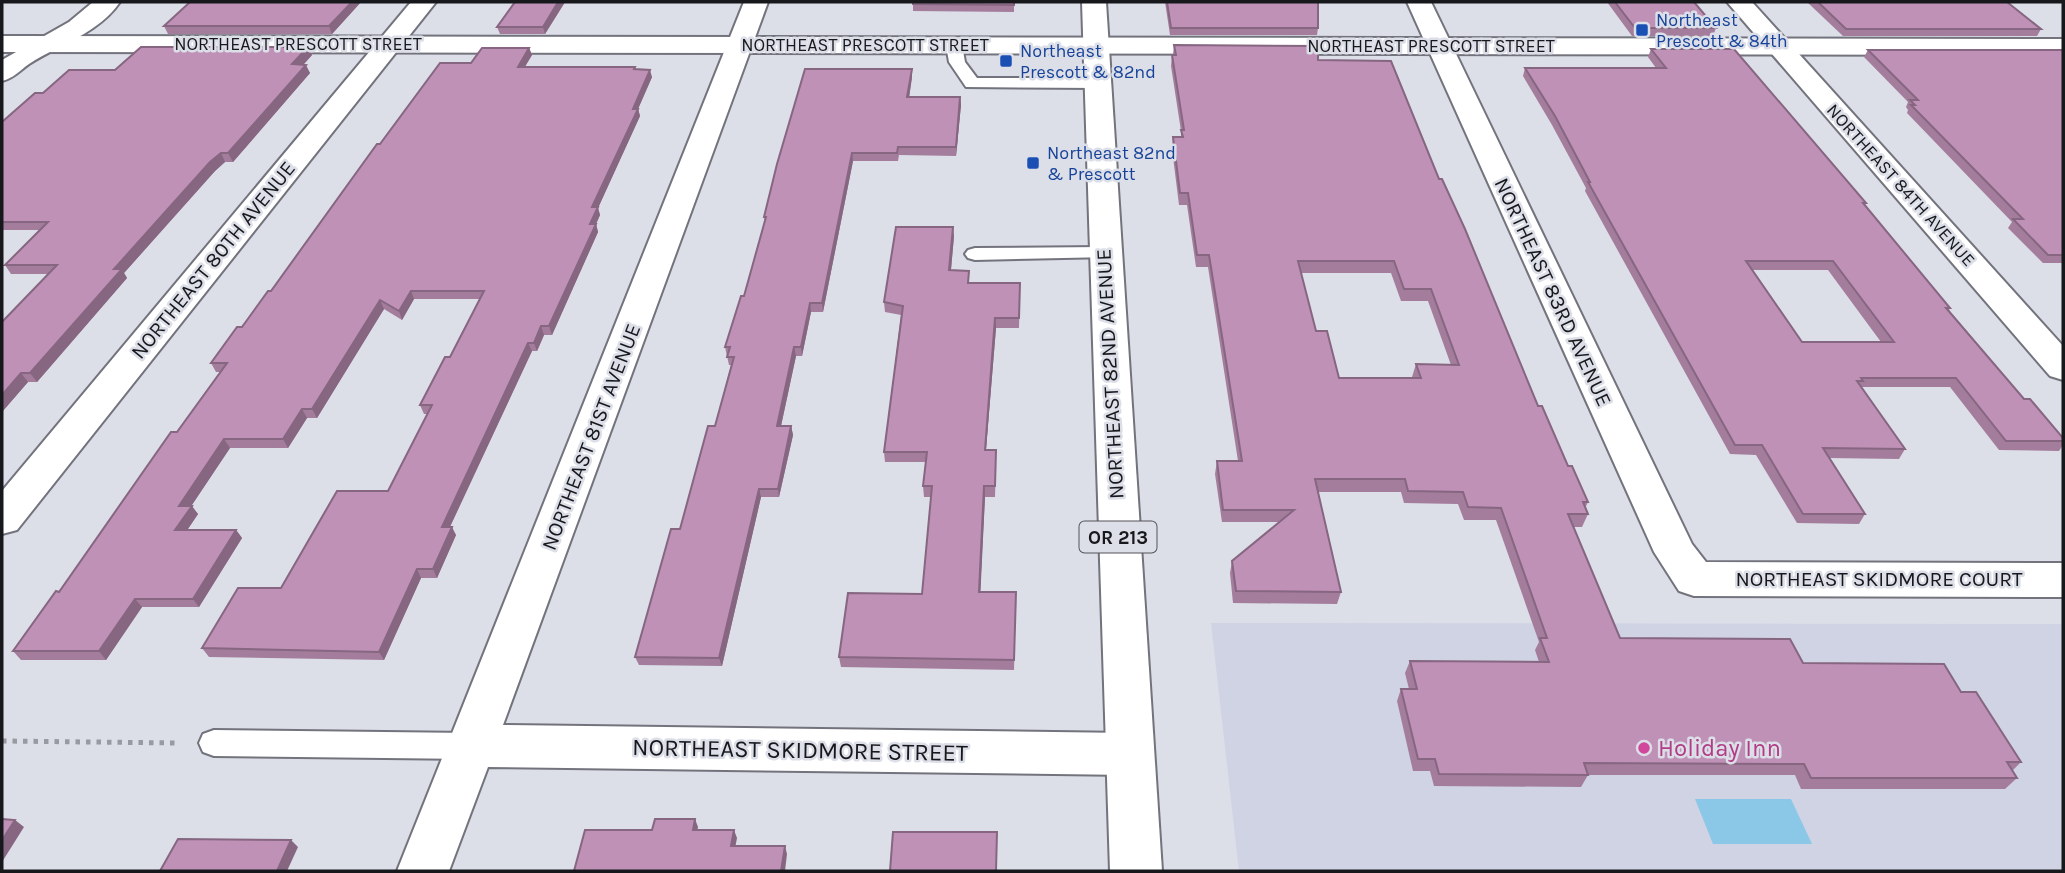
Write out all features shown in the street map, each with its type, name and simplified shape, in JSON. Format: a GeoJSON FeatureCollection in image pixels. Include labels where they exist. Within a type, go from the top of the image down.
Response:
{"type":"FeatureCollection","features":[{"type":"Feature","properties":{"kind":"street"},"geometry":{"type":"LineString","coordinates":[[2,73],[19,59],[78,27],[108,2]]}},
{"type":"Feature","properties":{"kind":"street","name":"NORTHEAST 80TH AVENUE"},"geometry":{"type":"LineString","coordinates":[[2,519],[424,2]]}},
{"type":"Feature","properties":{"kind":"street","name":"NORTHEAST 81ST AVENUE"},"geometry":{"type":"LineString","coordinates":[[423,871],[756,2]]}},
{"type":"Feature","properties":{"kind":"street","name":"NORTHEAST 82ND AVENUE"},"geometry":{"type":"LineString","coordinates":[[1094,2],[1104,253],[1136,871]]}},
{"type":"Feature","properties":{"kind":"street","name":"NORTHEAST 83RD AVENUE"},"geometry":{"type":"LineString","coordinates":[[1419,2],[1675,552],[1694,579]]}},
{"type":"Feature","properties":{"kind":"street","name":"NORTHEAST 84TH AVENUE"},"geometry":{"type":"LineString","coordinates":[[1739,2],[2063,368]]}},
{"type":"Feature","properties":{"kind":"street","name":"NORTHEAST PRESCOTT STREET"},"geometry":{"type":"LineString","coordinates":[[2,44],[2063,47]]}},
{"type":"Feature","properties":{"kind":"street","name":"NORTHEAST SKIDMORE COURT"},"geometry":{"type":"LineString","coordinates":[[1694,579],[2063,580]]}},
{"type":"Feature","properties":{"kind":"street","name":"NORTHEAST SKIDMORE STREET"},"geometry":{"type":"LineString","coordinates":[[471,746],[1129,754]]}},
{"type":"Feature","properties":{"kind":"lane"},"geometry":{"type":"LineString","coordinates":[[954,45],[957,62],[972,83],[1099,83]]}},
{"type":"Feature","properties":{"kind":"lane"},"geometry":{"type":"LineString","coordinates":[[975,254],[1104,253]]}},
{"type":"Feature","properties":{"kind":"lane"},"geometry":{"type":"LineString","coordinates":[[214,743],[471,746]]}},
{"type":"Feature","properties":{"kind":"path"},"geometry":{"type":"LineString","coordinates":[[2,741],[214,743]]}},
{"type":"Feature","properties":{"kind":"shaded area","name":"Holiday Inn"},"geometry":{"type":"Polygon","coordinates":[[[1211,623],[2063,624],[2063,871],[1239,871],[1211,623]]]}},
{"type":"Feature","properties":{"kind":"water"},"geometry":{"type":"Polygon","coordinates":[[[1695,799],[1791,799],[1812,844],[1713,844],[1695,799]]]}},
{"type":"Feature","properties":{"kind":"building"},"geometry":{"type":"Polygon","coordinates":[[[190,2],[352,2],[329,26],[164,26],[190,2]]]}},
{"type":"Feature","properties":{"kind":"building"},"geometry":{"type":"Polygon","coordinates":[[[515,2],[558,2],[543,27],[497,27],[515,2]]]}},
{"type":"Feature","properties":{"kind":"building"},"geometry":{"type":"Polygon","coordinates":[[[1014,2],[1014,5],[913,4],[1014,2]]]}},
{"type":"Feature","properties":{"kind":"building"},"geometry":{"type":"Polygon","coordinates":[[[1167,2],[1318,2],[1318,28],[1171,28],[1167,2]]]}},
{"type":"Feature","properties":{"kind":"building"},"geometry":{"type":"Polygon","coordinates":[[[1615,2],[1694,2],[1716,28],[1635,28],[1615,2]]]}},
{"type":"Feature","properties":{"kind":"building"},"geometry":{"type":"Polygon","coordinates":[[[1818,2],[2007,2],[2041,29],[1846,29],[1818,2]]]}},
{"type":"Feature","properties":{"kind":"building"},"geometry":{"type":"Polygon","coordinates":[[[1174,45],[1318,46],[1318,60],[1391,61],[1439,179],[1442,179],[1465,229],[1538,406],[1542,406],[1568,466],[1572,466],[1588,502],[1583,502],[1588,514],[1568,514],[1620,638],[1790,639],[1803,663],[1944,664],[1961,692],[1976,692],[2021,762],[2007,762],[2017,778],[1811,778],[1804,764],[1584,763],[1588,775],[1439,774],[1435,759],[1418,759],[1401,689],[1417,689],[1410,661],[1549,662],[1540,638],[1547,638],[1501,508],[1468,507],[1463,492],[1408,491],[1405,479],[1315,479],[1341,592],[1236,591],[1232,561],[1294,510],[1223,510],[1217,461],[1242,461],[1209,255],[1197,255],[1188,193],[1180,193],[1173,137],[1183,137],[1181,130],[1184,130],[1172,55],[1176,55],[1174,45]],[[1298,261],[1316,331],[1327,331],[1339,378],[1421,378],[1416,364],[1459,365],[1431,289],[1404,289],[1394,261],[1298,261]]]}},
{"type":"Feature","properties":{"kind":"building"},"geometry":{"type":"Polygon","coordinates":[[[141,47],[308,47],[292,64],[306,65],[228,153],[221,153],[210,162],[114,269],[122,269],[30,373],[21,373],[2,395],[2,322],[57,265],[5,265],[48,222],[2,222],[2,122],[35,93],[43,93],[69,70],[115,70],[141,47]]]}},
{"type":"Feature","properties":{"kind":"building"},"geometry":{"type":"Polygon","coordinates":[[[482,48],[529,48],[518,67],[635,67],[634,69],[650,70],[633,109],[638,109],[592,207],[598,207],[590,224],[596,224],[549,326],[541,326],[534,343],[528,343],[442,527],[452,527],[433,569],[417,569],[379,652],[202,648],[238,588],[281,588],[337,491],[388,491],[432,405],[420,405],[445,357],[450,357],[484,291],[411,291],[399,311],[380,300],[312,409],[302,409],[283,439],[224,439],[179,506],[192,506],[175,530],[236,530],[193,599],[135,599],[99,651],[13,651],[56,591],[59,592],[171,432],[177,432],[227,363],[211,363],[237,327],[242,327],[268,291],[271,291],[377,144],[380,144],[440,63],[471,63],[482,48]]]}},
{"type":"Feature","properties":{"kind":"building"},"geometry":{"type":"Polygon","coordinates":[[[1651,49],[1734,49],[1866,203],[1863,203],[1950,308],[1946,308],[2024,399],[2030,399],[2063,441],[2006,441],[1956,378],[1861,378],[1863,381],[1857,381],[1905,449],[1823,448],[1865,514],[1803,514],[1762,445],[1735,445],[1588,182],[1555,116],[1525,68],[1666,68],[1651,49]],[[1746,261],[1802,342],[1894,342],[1833,261],[1746,261]]]}},
{"type":"Feature","properties":{"kind":"building"},"geometry":{"type":"Polygon","coordinates":[[[1868,50],[2063,50],[2063,255],[2048,255],[2013,219],[2023,219],[1911,105],[1915,105],[1910,100],[1918,100],[1868,50]]]}},
{"type":"Feature","properties":{"kind":"building"},"geometry":{"type":"Polygon","coordinates":[[[805,69],[912,69],[907,97],[960,97],[956,147],[898,147],[897,153],[852,153],[822,303],[810,303],[801,347],[794,347],[777,426],[791,426],[778,489],[759,489],[719,658],[635,657],[671,529],[680,529],[708,426],[715,426],[734,357],[727,357],[730,347],[725,347],[741,296],[744,296],[766,217],[777,164],[805,69]]]}},
{"type":"Feature","properties":{"kind":"building"},"geometry":{"type":"Polygon","coordinates":[[[896,227],[953,227],[949,270],[969,271],[968,283],[1020,283],[1019,318],[995,318],[985,450],[996,450],[995,486],[984,486],[979,592],[1016,592],[1014,660],[839,657],[848,593],[922,594],[932,486],[923,486],[927,452],[884,452],[903,306],[884,302],[896,227]]]}},
{"type":"Feature","properties":{"kind":"building"},"geometry":{"type":"Polygon","coordinates":[[[2,819],[15,820],[2,840],[2,819]]]}},
{"type":"Feature","properties":{"kind":"building"},"geometry":{"type":"Polygon","coordinates":[[[655,819],[695,819],[693,830],[734,830],[731,846],[785,846],[781,871],[574,871],[585,830],[652,830],[655,819]]]}},
{"type":"Feature","properties":{"kind":"building"},"geometry":{"type":"Polygon","coordinates":[[[893,832],[997,832],[996,871],[890,871],[893,832]]]}},
{"type":"Feature","properties":{"kind":"building"},"geometry":{"type":"Polygon","coordinates":[[[178,839],[291,840],[277,871],[160,871],[178,839]]]}},
{"type":"Feature","properties":{"kind":"place","name":"Northeast Prescott & 84th"},"geometry":{"type":"Point","coordinates":[1642,30]}},
{"type":"Feature","properties":{"kind":"place","name":"Northeast Prescott & 82nd"},"geometry":{"type":"Point","coordinates":[1006,61]}},
{"type":"Feature","properties":{"kind":"place","name":"Northeast 82nd & Prescott"},"geometry":{"type":"Point","coordinates":[1033,163]}},
{"type":"Feature","properties":{"kind":"place","name":"Holiday Inn"},"geometry":{"type":"Point","coordinates":[1644,748]}}]}
